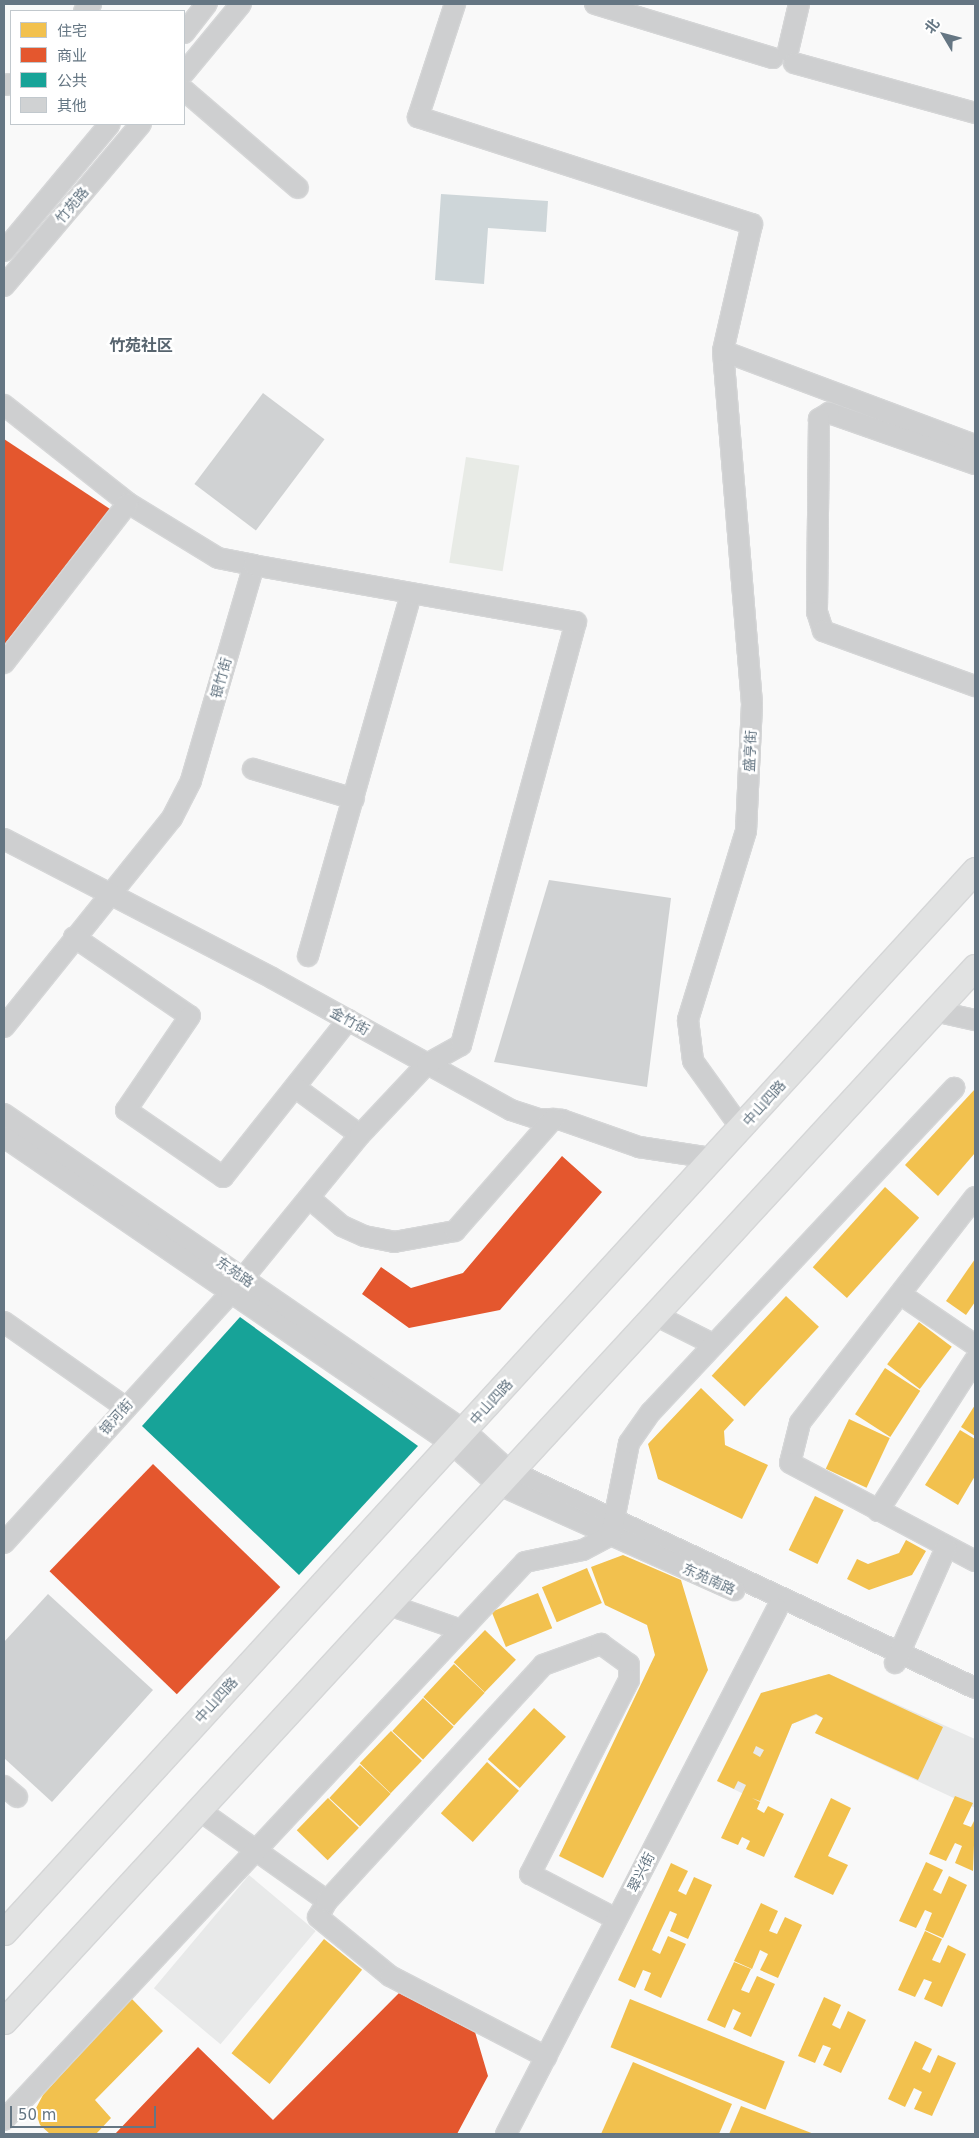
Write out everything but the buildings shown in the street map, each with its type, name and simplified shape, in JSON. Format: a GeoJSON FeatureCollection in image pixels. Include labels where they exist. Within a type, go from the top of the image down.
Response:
{"type":"FeatureCollection","features":[{"type":"Feature","properties":{"kind":"main road","name":"中山四路"},"geometry":{"type":"LineString","coordinates":[[4,1932],[975,870]]}},
{"type":"Feature","properties":{"kind":"main road"},"geometry":{"type":"LineString","coordinates":[[4,2021],[389,1605],[503,1477],[975,967]]}},
{"type":"Feature","properties":{"kind":"street"},"geometry":{"type":"LineString","coordinates":[[185,33],[207,4]]}},
{"type":"Feature","properties":{"kind":"street"},"geometry":{"type":"LineString","coordinates":[[185,72],[241,4]]}},
{"type":"Feature","properties":{"kind":"street","name":"盛亨街"},"geometry":{"type":"LineString","coordinates":[[454,4],[418,117],[752,224],[723,351],[752,704],[746,831],[688,1020],[693,1062],[741,1128]]}},
{"type":"Feature","properties":{"kind":"street"},"geometry":{"type":"LineString","coordinates":[[595,4],[975,112]]}},
{"type":"Feature","properties":{"kind":"street"},"geometry":{"type":"LineString","coordinates":[[785,57],[799,4]]}},
{"type":"Feature","properties":{"kind":"street"},"geometry":{"type":"LineString","coordinates":[[185,91],[298,188]]}},
{"type":"Feature","properties":{"kind":"street","name":"竹苑路"},"geometry":{"type":"LineString","coordinates":[[4,251],[109,125]]}},
{"type":"Feature","properties":{"kind":"street","name":"竹苑路"},"geometry":{"type":"LineString","coordinates":[[4,286],[140,125]]}},
{"type":"Feature","properties":{"kind":"street"},"geometry":{"type":"LineString","coordinates":[[723,351],[975,445]]}},
{"type":"Feature","properties":{"kind":"street"},"geometry":{"type":"LineString","coordinates":[[4,405],[128,503],[218,558],[411,594],[308,956]]}},
{"type":"Feature","properties":{"kind":"street"},"geometry":{"type":"LineString","coordinates":[[975,464],[829,413],[819,419],[817,612],[824,631],[975,686]]}},
{"type":"Feature","properties":{"kind":"street"},"geometry":{"type":"LineString","coordinates":[[4,663],[128,503]]}},
{"type":"Feature","properties":{"kind":"street","name":"银竹街"},"geometry":{"type":"LineString","coordinates":[[4,1027],[172,818],[191,781],[254,565]]}},
{"type":"Feature","properties":{"kind":"street","name":"银河街"},"geometry":{"type":"LineString","coordinates":[[4,1543],[125,1407],[238,1286],[360,1135],[427,1064],[461,1045],[576,622],[411,594]]}},
{"type":"Feature","properties":{"kind":"street"},"geometry":{"type":"LineString","coordinates":[[253,769],[354,799]]}},
{"type":"Feature","properties":{"kind":"street","name":"金竹街"},"geometry":{"type":"LineString","coordinates":[[4,840],[348,1020],[511,1110],[553,1119],[639,1147],[712,1158]]}},
{"type":"Feature","properties":{"kind":"street"},"geometry":{"type":"LineString","coordinates":[[74,938],[190,1016],[126,1110],[223,1177],[296,1088],[348,1020]]}},
{"type":"Feature","properties":{"kind":"street"},"geometry":{"type":"LineString","coordinates":[[934,1011],[975,1020]]}},
{"type":"Feature","properties":{"kind":"street"},"geometry":{"type":"LineString","coordinates":[[296,1088],[360,1135]]}},
{"type":"Feature","properties":{"kind":"street"},"geometry":{"type":"LineString","coordinates":[[4,2120],[525,1562],[582,1550],[613,1527],[629,1443],[651,1412],[954,1088]]}},
{"type":"Feature","properties":{"kind":"street","name":"东苑路"},"geometry":{"type":"LineString","coordinates":[[4,1114],[238,1286],[458,1437]]}},
{"type":"Feature","properties":{"kind":"street"},"geometry":{"type":"LineString","coordinates":[[309,1198],[342,1226],[364,1236],[394,1242],[455,1231],[553,1119]]}},
{"type":"Feature","properties":{"kind":"street","name":"东苑路"},"geometry":{"type":"LineString","coordinates":[[4,1137],[238,1286]]}},
{"type":"Feature","properties":{"kind":"street"},"geometry":{"type":"LineString","coordinates":[[975,1198],[800,1423],[790,1463],[946,1548],[975,1561]]}},
{"type":"Feature","properties":{"kind":"street"},"geometry":{"type":"LineString","coordinates":[[900,1294],[975,1345]]}},
{"type":"Feature","properties":{"kind":"street"},"geometry":{"type":"LineString","coordinates":[[654,1314],[713,1344]]}},
{"type":"Feature","properties":{"kind":"street"},"geometry":{"type":"LineString","coordinates":[[4,1322],[125,1407]]}},
{"type":"Feature","properties":{"kind":"street"},"geometry":{"type":"LineString","coordinates":[[878,1511],[975,1360]]}},
{"type":"Feature","properties":{"kind":"street","name":"东苑南路"},"geometry":{"type":"LineString","coordinates":[[458,1437],[503,1477],[897,1658],[975,1703]]}},
{"type":"Feature","properties":{"kind":"street","name":"东苑南路"},"geometry":{"type":"LineString","coordinates":[[613,1527],[777,1610],[975,1688]]}},
{"type":"Feature","properties":{"kind":"street"},"geometry":{"type":"LineString","coordinates":[[897,1658],[946,1548]]}},
{"type":"Feature","properties":{"kind":"street"},"geometry":{"type":"LineString","coordinates":[[389,1605],[461,1630]]}},
{"type":"Feature","properties":{"kind":"street","name":"翠兴街"},"geometry":{"type":"LineString","coordinates":[[506,2134],[777,1610]]}},
{"type":"Feature","properties":{"kind":"street"},"geometry":{"type":"LineString","coordinates":[[546,2057],[390,1976],[318,1917],[327,1901],[543,1666],[601,1644],[629,1664],[629,1680],[530,1874],[616,1920]]}},
{"type":"Feature","properties":{"kind":"street"},"geometry":{"type":"LineString","coordinates":[[199,1810],[257,1849],[327,1901]]}},
{"type":"Feature","properties":{"kind":"shaded area"},"geometry":{"type":"Polygon","coordinates":[[[441,194],[548,201],[546,232],[488,228],[484,284],[435,280],[441,194]]]}},
{"type":"Feature","properties":{"kind":"shaded area"},"geometry":{"type":"Polygon","coordinates":[[[466,457],[519,465],[503,571],[449,563],[466,457]]]}},
{"type":"Feature","properties":{"kind":"shaded area"},"geometry":{"type":"Polygon","coordinates":[[[829,1674],[975,1739],[975,1808],[815,1733],[823,1718],[816,1715],[792,1724],[760,1802],[717,1781],[761,1693],[829,1674]]]}},
{"type":"Feature","properties":{"kind":"shaded area"},"geometry":{"type":"Polygon","coordinates":[[[249,1875],[316,1931],[221,2044],[154,1988],[249,1875]]]}},
{"type":"Feature","properties":{"kind":"district","name":"竹苑社区"},"geometry":{"type":"Point","coordinates":[141,346]}}]}
